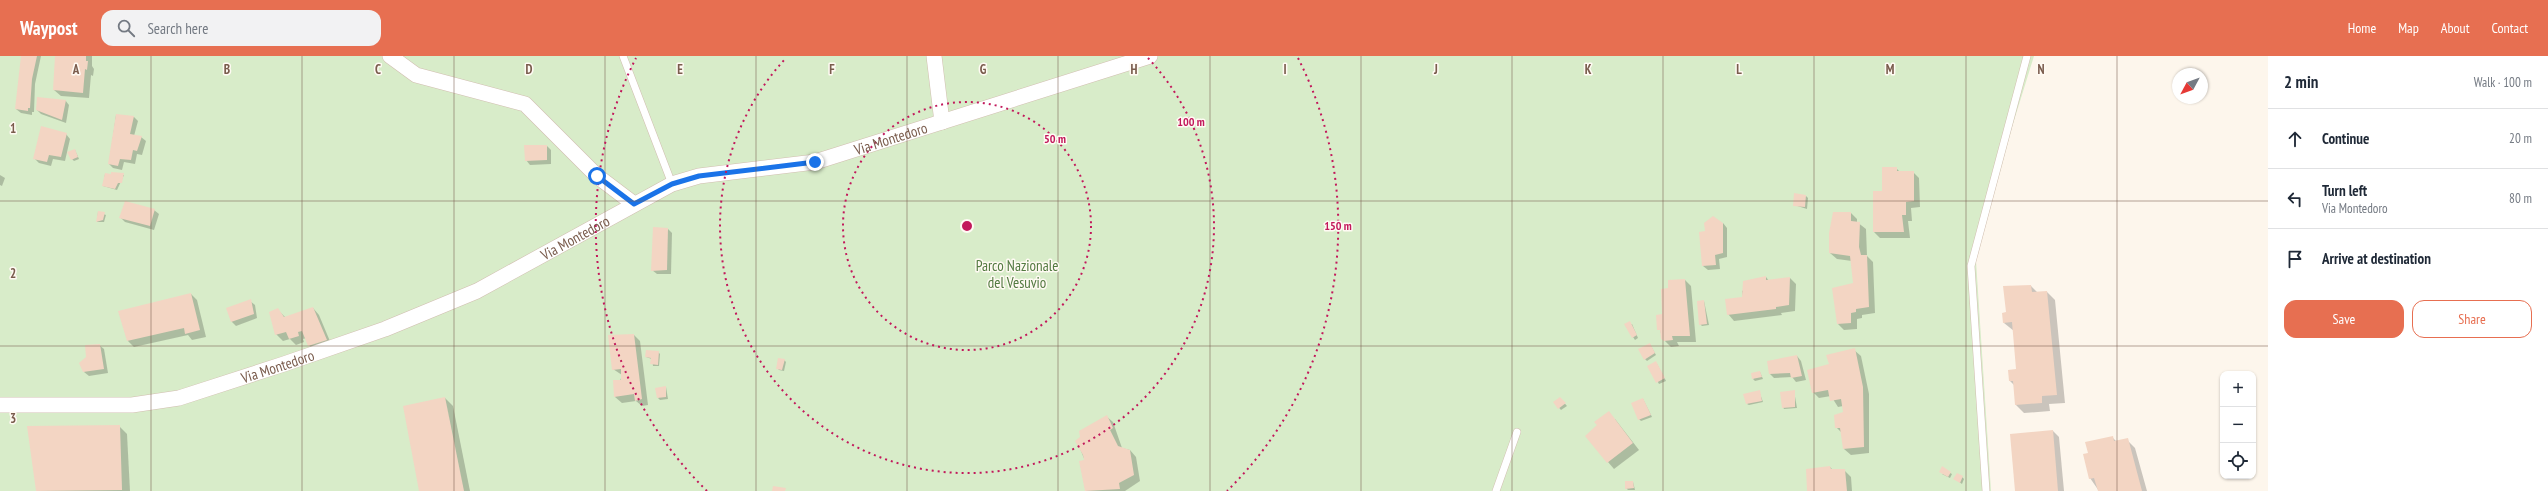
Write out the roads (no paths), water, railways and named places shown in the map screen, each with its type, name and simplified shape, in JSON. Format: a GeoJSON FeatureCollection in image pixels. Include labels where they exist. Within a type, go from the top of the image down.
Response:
{"type":"FeatureCollection","features":[{"type":"Feature","properties":{"kind":"street"},"geometry":{"type":"LineString","coordinates":[[390,56],[416,75],[525,104],[597,176],[634,204]]}},
{"type":"Feature","properties":{"kind":"street"},"geometry":{"type":"LineString","coordinates":[[934,56],[942,122]]}},
{"type":"Feature","properties":{"kind":"street","name":"Via Montedoro"},"geometry":{"type":"LineString","coordinates":[[0,405],[132,406],[179,398],[385,328],[477,291],[672,184],[699,176],[815,162],[1150,56]]}},
{"type":"Feature","properties":{"kind":"lane"},"geometry":{"type":"LineString","coordinates":[[623,56],[672,184]]}},
{"type":"Feature","properties":{"kind":"lane"},"geometry":{"type":"LineString","coordinates":[[1986,491],[1971,266],[2027,56]]}},
{"type":"Feature","properties":{"kind":"lane"},"geometry":{"type":"LineString","coordinates":[[1496,491],[1517,432]]}},
{"type":"Feature","properties":{"kind":"park label","name":"Parco Nazionale del Vesuvio"},"geometry":{"type":"Point","coordinates":[1017,274]}}]}
